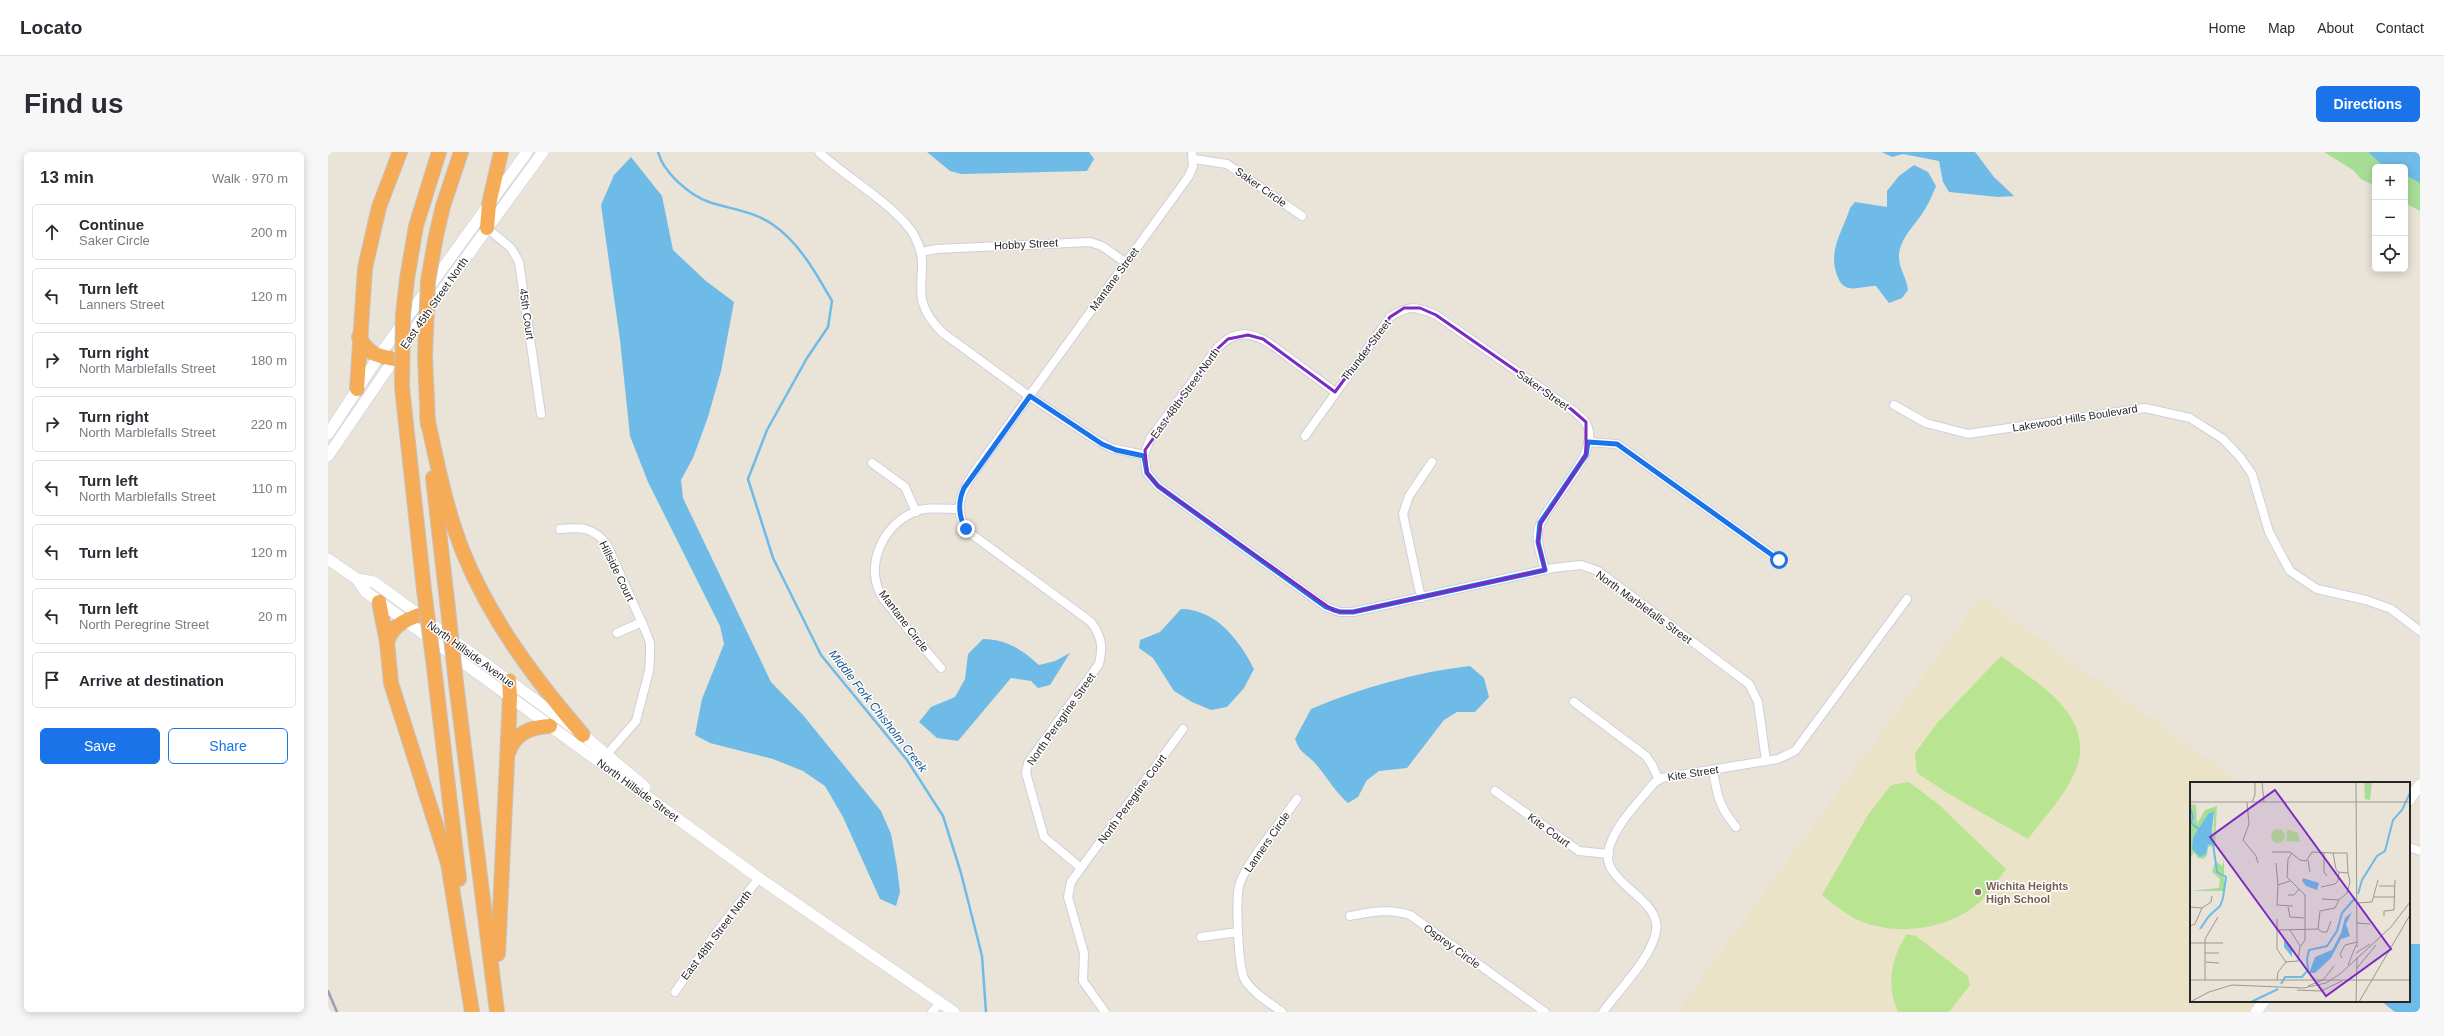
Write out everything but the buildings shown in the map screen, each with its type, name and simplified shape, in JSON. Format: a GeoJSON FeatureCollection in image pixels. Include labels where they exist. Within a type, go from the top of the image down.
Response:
{"type":"FeatureCollection","features":[{"type":"Feature","properties":{"kind":"highway"},"geometry":{"type":"LineString","coordinates":[[357,390],[364,268],[379,207],[400,152]]}},
{"type":"Feature","properties":{"kind":"highway"},"geometry":{"type":"LineString","coordinates":[[439,152],[416,226],[407,279],[403,315],[402,387],[424,590],[475,1012]]}},
{"type":"Feature","properties":{"kind":"highway"},"geometry":{"type":"LineString","coordinates":[[461,152],[443,206],[428,281],[425,356],[427,417],[456,683],[498,1012]]}},
{"type":"Feature","properties":{"kind":"highway"},"geometry":{"type":"LineString","coordinates":[[487,228],[489,204],[502,152]]}},
{"type":"Feature","properties":{"kind":"highway"},"geometry":{"type":"LineString","coordinates":[[359,337],[366,348],[375,356],[394,359]]}},
{"type":"Feature","properties":{"kind":"highway"},"geometry":{"type":"LineString","coordinates":[[427,417],[449,511],[479,587],[495,617],[524,662],[583,735]]}},
{"type":"Feature","properties":{"kind":"highway"},"geometry":{"type":"LineString","coordinates":[[379,602],[387,642],[391,683],[448,863],[472,1012]]}},
{"type":"Feature","properties":{"kind":"highway"},"geometry":{"type":"LineString","coordinates":[[387,642],[390,633],[405,620],[419,615]]}},
{"type":"Feature","properties":{"kind":"highway"},"geometry":{"type":"LineString","coordinates":[[498,1012],[498,939],[508,753],[510,697],[509,681]]}},
{"type":"Feature","properties":{"kind":"highway"},"geometry":{"type":"LineString","coordinates":[[508,753],[521,734],[537,727],[550,726]]}},
{"type":"Feature","properties":{"kind":"main road","name":"East 45th Street North"},"geometry":{"type":"LineString","coordinates":[[328,434],[380,356],[527,152]]}},
{"type":"Feature","properties":{"kind":"main road","name":"East 45th Street North"},"geometry":{"type":"LineString","coordinates":[[328,456],[394,359],[543,152]]}},
{"type":"Feature","properties":{"kind":"main road","name":"North Hillside Street"},"geometry":{"type":"LineString","coordinates":[[328,559],[357,579],[366,592],[379,602],[550,726],[603,759]]}},
{"type":"Feature","properties":{"kind":"main road","name":"North Hillside Avenue"},"geometry":{"type":"LineString","coordinates":[[357,579],[374,582],[583,735],[603,759]]}},
{"type":"Feature","properties":{"kind":"main road"},"geometry":{"type":"LineString","coordinates":[[603,759],[759,878],[954,1012]]}},
{"type":"Feature","properties":{"kind":"main road"},"geometry":{"type":"LineString","coordinates":[[2410,799],[2420,785]]}},
{"type":"Feature","properties":{"kind":"main road"},"geometry":{"type":"LineString","coordinates":[[2256,1012],[2263,1002]]}},
{"type":"Feature","properties":{"kind":"street"},"geometry":{"type":"LineString","coordinates":[[819,152],[905,222],[915,237],[921,252],[921,302],[933,323],[1030,396],[1102,444],[1116,450],[1144,456]]}},
{"type":"Feature","properties":{"kind":"street","name":"Saker Circle"},"geometry":{"type":"LineString","coordinates":[[1193,156],[1232,167],[1302,216]]}},
{"type":"Feature","properties":{"kind":"street","name":"Mantane Street"},"geometry":{"type":"LineString","coordinates":[[960,509],[961,494],[967,483],[1189,176],[1193,156]]}},
{"type":"Feature","properties":{"kind":"street","name":"45th Court"},"geometry":{"type":"LineString","coordinates":[[487,228],[511,248],[519,262],[541,414]]}},
{"type":"Feature","properties":{"kind":"street","name":"Hobby Street"},"geometry":{"type":"LineString","coordinates":[[921,252],[937,249],[1090,242],[1102,246],[1126,263]]}},
{"type":"Feature","properties":{"kind":"street","name":"Thunder Street"},"geometry":{"type":"LineString","coordinates":[[1305,436],[1390,317],[1404,308],[1420,308],[1436,315],[1483,348]]}},
{"type":"Feature","properties":{"kind":"street","name":"East 48th Street North"},"geometry":{"type":"LineString","coordinates":[[1144,456],[1150,439],[1215,351],[1233,336],[1248,334],[1263,339],[1335,392]]}},
{"type":"Feature","properties":{"kind":"street","name":"Saker Street"},"geometry":{"type":"LineString","coordinates":[[1483,348],[1571,409],[1586,422],[1588,442]]}},
{"type":"Feature","properties":{"kind":"street","name":"Lakewood Hills Boulevard"},"geometry":{"type":"LineString","coordinates":[[1894,405],[1926,423],[1968,434],[2145,408],[2190,418],[2223,439],[2240,457],[2252,474],[2269,532],[2290,570],[2317,590],[2366,600],[2391,609],[2420,630]]}},
{"type":"Feature","properties":{"kind":"street"},"geometry":{"type":"LineString","coordinates":[[1545,570],[1538,542],[1540,523],[1586,455],[1588,442],[1617,444],[1779,560]]}},
{"type":"Feature","properties":{"kind":"street","name":"North Marblefalls Street"},"geometry":{"type":"LineString","coordinates":[[1144,456],[1147,473],[1158,486],[1328,608],[1340,612],[1353,612],[1574,564],[1598,571],[1745,681],[1757,698],[1766,761]]}},
{"type":"Feature","properties":{"kind":"street"},"geometry":{"type":"LineString","coordinates":[[1421,598],[1403,514],[1408,496],[1432,462]]}},
{"type":"Feature","properties":{"kind":"street"},"geometry":{"type":"LineString","coordinates":[[872,463],[905,487],[916,512]]}},
{"type":"Feature","properties":{"kind":"street","name":"Mantane Circle"},"geometry":{"type":"LineString","coordinates":[[941,668],[880,593],[874,566],[877,553],[884,540],[901,520],[916,512],[960,509]]}},
{"type":"Feature","properties":{"kind":"street","name":"North Peregrine Street"},"geometry":{"type":"LineString","coordinates":[[960,509],[964,525],[970,533],[1091,622],[1101,638],[1102,646],[1099,664],[1028,763],[1026,773],[1039,828],[1044,837],[1081,868]]}},
{"type":"Feature","properties":{"kind":"street","name":"Hillside Court"},"geometry":{"type":"LineString","coordinates":[[560,529],[583,527],[596,532],[602,538],[642,622],[650,643],[650,657],[640,709],[631,729],[603,759]]}},
{"type":"Feature","properties":{"kind":"street","name":"Kite Street"},"geometry":{"type":"LineString","coordinates":[[1609,854],[1608,850],[1618,829],[1654,784],[1659,780],[1683,773],[1713,770],[1766,761],[1784,757],[1795,751],[1907,599]]}},
{"type":"Feature","properties":{"kind":"street"},"geometry":{"type":"LineString","coordinates":[[617,633],[642,622]]}},
{"type":"Feature","properties":{"kind":"street"},"geometry":{"type":"LineString","coordinates":[[1574,702],[1646,756],[1659,780]]}},
{"type":"Feature","properties":{"kind":"street","name":"North Peregrine Court"},"geometry":{"type":"LineString","coordinates":[[1081,868],[1183,729]]}},
{"type":"Feature","properties":{"kind":"street"},"geometry":{"type":"LineString","coordinates":[[1713,770],[1718,802],[1736,827]]}},
{"type":"Feature","properties":{"kind":"street","name":"Kite Court"},"geometry":{"type":"LineString","coordinates":[[1495,791],[1579,851],[1609,854]]}},
{"type":"Feature","properties":{"kind":"street","name":"Lanners Circle"},"geometry":{"type":"LineString","coordinates":[[1282,1012],[1254,990],[1244,979],[1238,932],[1239,884],[1246,870],[1297,800]]}},
{"type":"Feature","properties":{"kind":"street"},"geometry":{"type":"LineString","coordinates":[[2410,847],[2420,851]]}},
{"type":"Feature","properties":{"kind":"street"},"geometry":{"type":"LineString","coordinates":[[1603,1012],[1648,951],[1656,929],[1656,918],[1650,907],[1616,875],[1609,854]]}},
{"type":"Feature","properties":{"kind":"street"},"geometry":{"type":"LineString","coordinates":[[1081,868],[1071,882],[1068,897],[1084,953],[1083,981],[1105,1012]]}},
{"type":"Feature","properties":{"kind":"street","name":"East 48th Street North"},"geometry":{"type":"LineString","coordinates":[[675,992],[716,932],[759,878]]}},
{"type":"Feature","properties":{"kind":"street","name":"Osprey Circle"},"geometry":{"type":"LineString","coordinates":[[1350,916],[1381,910],[1397,911],[1410,915],[1545,1012]]}},
{"type":"Feature","properties":{"kind":"street"},"geometry":{"type":"LineString","coordinates":[[1201,937],[1238,932]]}},
{"type":"Feature","properties":{"kind":"street"},"geometry":{"type":"LineString","coordinates":[[932,1012],[940,1002]]}},
{"type":"Feature","properties":{"kind":"highlighted area"},"geometry":{"type":"Polygon","coordinates":[[[1404,308],[1420,308],[1436,315],[1571,409],[1586,422],[1586,455],[1541,523],[1538,542],[1545,570],[1353,612],[1334,611],[1158,486],[1147,473],[1145,450],[1215,351],[1228,339],[1248,335],[1263,339],[1335,392],[1390,317],[1404,308]]]}},
{"type":"Feature","properties":{"kind":"shaded area","name":"Wichita Heights High School"},"geometry":{"type":"Polygon","coordinates":[[[1981,597],[2240,782],[2190,782],[2190,1002],[2262,1002],[2255,1012],[1677,1012],[1981,597]]]}},
{"type":"Feature","properties":{"kind":"green space"},"geometry":{"type":"Polygon","coordinates":[[[2324,152],[2368,152],[2381,164],[2372,164],[2372,184],[2361,179],[2353,170],[2324,152]]]}},
{"type":"Feature","properties":{"kind":"green space"},"geometry":{"type":"Polygon","coordinates":[[[2408,177],[2420,183],[2420,211],[2408,205],[2408,177]]]}},
{"type":"Feature","properties":{"kind":"green space"},"geometry":{"type":"Polygon","coordinates":[[[2001,656],[2032,678],[2061,704],[2072,719],[2079,736],[2080,754],[2074,774],[2059,800],[2028,839],[1949,794],[1917,773],[1915,753],[1938,722],[2001,656]]]}},
{"type":"Feature","properties":{"kind":"green space"},"geometry":{"type":"Polygon","coordinates":[[[1909,782],[1938,804],[2006,869],[1984,898],[1958,917],[1927,927],[1894,929],[1878,927],[1852,917],[1822,895],[1868,815],[1891,785],[1909,782]]]}},
{"type":"Feature","properties":{"kind":"green space"},"geometry":{"type":"Polygon","coordinates":[[[1907,934],[1916,936],[1968,976],[1970,985],[1949,1012],[1898,1012],[1892,992],[1892,972],[1897,953],[1907,934]]]}},
{"type":"Feature","properties":{"kind":"water"},"geometry":{"type":"Polygon","coordinates":[[[927,152],[1089,152],[1094,159],[1087,171],[961,174],[950,171],[927,152]]]}},
{"type":"Feature","properties":{"kind":"water"},"geometry":{"type":"Polygon","coordinates":[[[1882,152],[1975,152],[1994,177],[2014,196],[1998,197],[1949,192],[1943,182],[1939,161],[1903,154],[1892,157],[1882,152]]]}},
{"type":"Feature","properties":{"kind":"water"},"geometry":{"type":"Polygon","coordinates":[[[2368,152],[2420,152],[2420,183],[2408,177],[2408,164],[2381,164],[2368,152]]]}},
{"type":"Feature","properties":{"kind":"water"},"geometry":{"type":"Polygon","coordinates":[[[631,157],[662,196],[673,250],[706,281],[734,302],[721,371],[708,417],[693,458],[681,480],[683,498],[771,682],[803,715],[881,811],[891,834],[897,867],[900,892],[896,906],[880,899],[843,817],[825,786],[803,771],[773,759],[710,743],[695,735],[702,699],[724,644],[720,626],[648,482],[630,436],[620,340],[601,205],[614,175],[631,157]]]}},
{"type":"Feature","properties":{"kind":"water"},"geometry":{"type":"Polygon","coordinates":[[[1914,165],[1928,172],[1936,186],[1924,211],[1901,245],[1899,261],[1908,290],[1902,298],[1889,303],[1876,286],[1849,288],[1842,284],[1836,272],[1834,255],[1850,208],[1855,202],[1887,207],[1887,191],[1899,176],[1914,165]]]}},
{"type":"Feature","properties":{"kind":"water"},"geometry":{"type":"Polygon","coordinates":[[[1181,609],[1194,610],[1205,614],[1225,628],[1242,648],[1254,669],[1244,688],[1227,707],[1211,710],[1192,702],[1174,691],[1153,658],[1139,648],[1140,640],[1160,632],[1181,609]]]}},
{"type":"Feature","properties":{"kind":"water"},"geometry":{"type":"Polygon","coordinates":[[[983,639],[999,641],[1014,646],[1039,665],[1055,661],[1070,653],[1050,685],[1038,688],[1031,681],[1011,678],[958,741],[937,738],[919,722],[931,707],[955,697],[965,679],[968,654],[983,639]]]}},
{"type":"Feature","properties":{"kind":"water"},"geometry":{"type":"Polygon","coordinates":[[[1470,666],[1484,678],[1489,697],[1475,712],[1457,712],[1444,720],[1407,768],[1379,771],[1367,780],[1358,797],[1348,803],[1297,744],[1295,739],[1311,709],[1349,694],[1389,682],[1429,672],[1470,666]]]}},
{"type":"Feature","properties":{"kind":"water"},"geometry":{"type":"Polygon","coordinates":[[[2410,944],[2420,944],[2420,1012],[2395,1012],[2382,1002],[2410,1002],[2410,944]]]}},
{"type":"Feature","properties":{"kind":"waterway","name":"Middle Fork Chisholm Creek"},"geometry":{"type":"LineString","coordinates":[[658,152],[661,160],[671,175],[693,194],[709,202],[757,216],[782,231],[799,249],[832,301],[828,327],[807,358],[767,430],[748,479],[773,558],[821,655],[907,760],[943,816],[961,873],[982,956],[986,1012]]}},
{"type":"Feature","properties":{"kind":"railway"},"geometry":{"type":"LineString","coordinates":[[328,991],[337,1012]]}},
{"type":"Feature","properties":{"kind":"place","name":"Wichita Heights High School"},"geometry":{"type":"Point","coordinates":[1978,892]}},
{"type":"Feature","properties":{"kind":"route"},"geometry":{"type":"LineString","coordinates":[[966,529],[960,513],[961,494],[982,461],[1030,396],[1102,444],[1116,450],[1144,456],[1145,467],[1149,477],[1163,491],[1326,607],[1334,611],[1353,612],[1545,570],[1538,542],[1540,523],[1545,513],[1586,455],[1588,442],[1617,444],[1779,560]]}}]}
